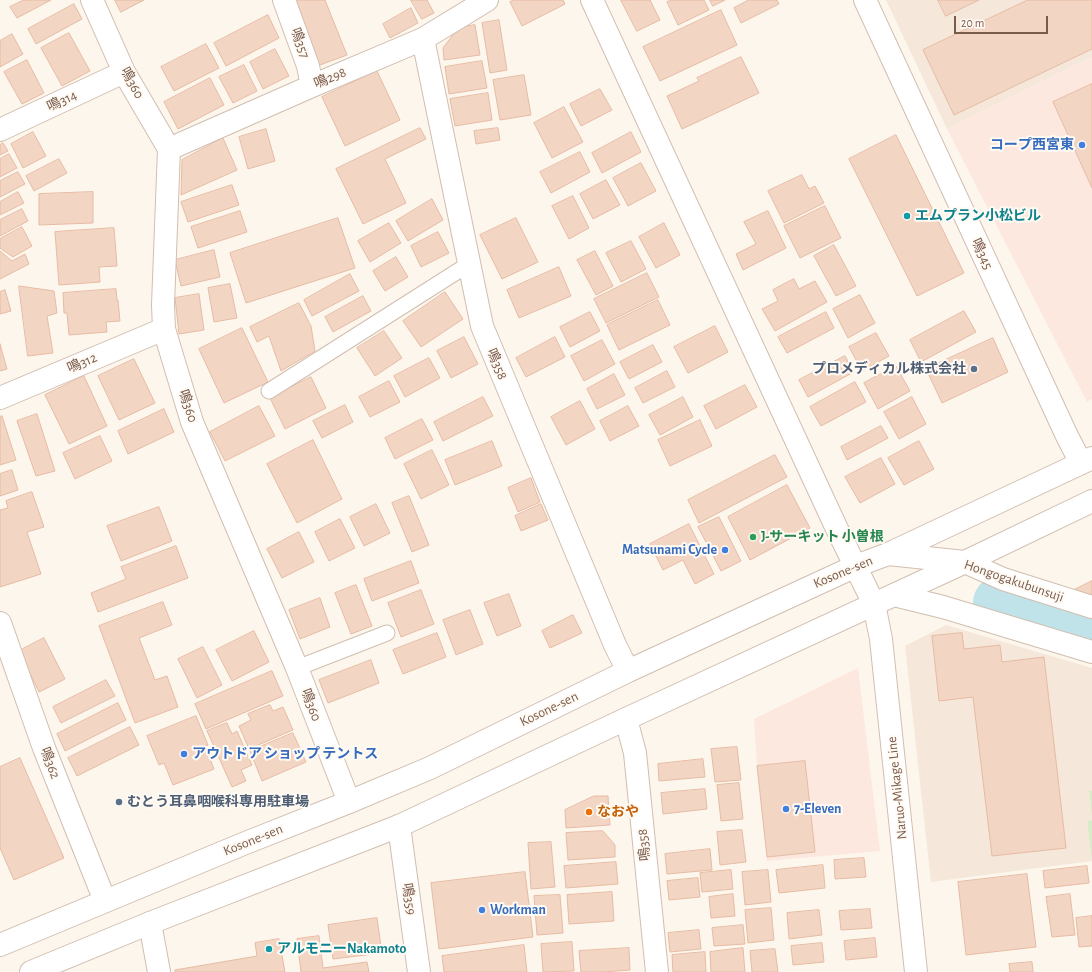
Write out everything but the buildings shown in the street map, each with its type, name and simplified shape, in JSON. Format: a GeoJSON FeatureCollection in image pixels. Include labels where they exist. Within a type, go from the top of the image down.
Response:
{"type":"FeatureCollection","features":[{"type":"Feature","properties":{"kind":"street","name":"鳴360"},"geometry":{"type":"LineString","coordinates":[[92,0],[124,72],[170,149],[163,305],[164,329],[192,422],[297,668],[349,802]]}},
{"type":"Feature","properties":{"kind":"street","name":"鳴357"},"geometry":{"type":"LineString","coordinates":[[284,0],[308,66],[312,86]]}},
{"type":"Feature","properties":{"kind":"street","name":"鳴298"},"geometry":{"type":"LineString","coordinates":[[170,149],[423,39],[487,0]]}},
{"type":"Feature","properties":{"kind":"street","name":"Naruo-Mikage Line"},"geometry":{"type":"LineString","coordinates":[[592,0],[837,529],[874,604],[881,639],[916,972]]}},
{"type":"Feature","properties":{"kind":"street","name":"鳴345"},"geometry":{"type":"LineString","coordinates":[[865,0],[1067,436],[1087,461]]}},
{"type":"Feature","properties":{"kind":"street","name":"鳴358"},"geometry":{"type":"LineString","coordinates":[[423,39],[482,326],[612,638],[628,671]]}},
{"type":"Feature","properties":{"kind":"street","name":"鳴314"},"geometry":{"type":"LineString","coordinates":[[0,130],[124,72]]}},
{"type":"Feature","properties":{"kind":"street","name":"鳴312"},"geometry":{"type":"LineString","coordinates":[[0,398],[164,329]]}},
{"type":"Feature","properties":{"kind":"street","name":"Kosone-sen"},"geometry":{"type":"LineString","coordinates":[[0,945],[430,768],[628,671],[856,566],[888,554],[1087,461]]}},
{"type":"Feature","properties":{"kind":"street"},"geometry":{"type":"LineString","coordinates":[[31,972],[150,923],[399,826],[1092,502]]}},
{"type":"Feature","properties":{"kind":"street","name":"Hongogakubunsuji"},"geometry":{"type":"LineString","coordinates":[[888,554],[965,562],[1003,579],[1092,607]]}},
{"type":"Feature","properties":{"kind":"street"},"geometry":{"type":"LineString","coordinates":[[894,595],[1092,652]]}},
{"type":"Feature","properties":{"kind":"street","name":"鳴362"},"geometry":{"type":"LineString","coordinates":[[0,623],[44,748],[105,901]]}},
{"type":"Feature","properties":{"kind":"street","name":"鳴358"},"geometry":{"type":"LineString","coordinates":[[626,720],[635,753],[657,972]]}},
{"type":"Feature","properties":{"kind":"street","name":"鳴359"},"geometry":{"type":"LineString","coordinates":[[399,826],[419,972]]}},
{"type":"Feature","properties":{"kind":"street"},"geometry":{"type":"LineString","coordinates":[[150,923],[159,972]]}},
{"type":"Feature","properties":{"kind":"lane"},"geometry":{"type":"LineString","coordinates":[[269,391],[469,264]]}},
{"type":"Feature","properties":{"kind":"lane"},"geometry":{"type":"LineString","coordinates":[[297,668],[387,633]]}},
{"type":"Feature","properties":{"kind":"shaded area"},"geometry":{"type":"Polygon","coordinates":[[[886,0],[1092,0],[1092,57],[947,129],[886,0]]]}},
{"type":"Feature","properties":{"kind":"shaded area"},"geometry":{"type":"Polygon","coordinates":[[[1092,57],[1092,399],[1087,402],[947,129],[1092,57]]]}},
{"type":"Feature","properties":{"kind":"shaded area"},"geometry":{"type":"Polygon","coordinates":[[[946,625],[1092,668],[1092,791],[1089,792],[1092,820],[1087,821],[1092,861],[931,882],[905,646],[946,625]]]}},
{"type":"Feature","properties":{"kind":"shaded area"},"geometry":{"type":"Polygon","coordinates":[[[858,668],[880,851],[767,861],[757,766],[754,719],[858,668]]]}},
{"type":"Feature","properties":{"kind":"green space"},"geometry":{"type":"Polygon","coordinates":[[[1089,791],[1092,791],[1092,820],[1089,791]]]}},
{"type":"Feature","properties":{"kind":"green space"},"geometry":{"type":"Polygon","coordinates":[[[1092,820],[1092,861],[1087,821],[1092,820]]]}},
{"type":"Feature","properties":{"kind":"waterway"},"geometry":{"type":"LineString","coordinates":[[1001,603],[1092,631]]}},
{"type":"Feature","properties":{"kind":"place","name":"コープ西宮東"},"geometry":{"type":"Point","coordinates":[1082,145]}},
{"type":"Feature","properties":{"kind":"place","name":"エムプラン小松ビル"},"geometry":{"type":"Point","coordinates":[907,216]}},
{"type":"Feature","properties":{"kind":"place","name":"プロメディカル株式会社"},"geometry":{"type":"Point","coordinates":[974,369]}},
{"type":"Feature","properties":{"kind":"place","name":"J-サーキット 小曽根"},"geometry":{"type":"Point","coordinates":[753,537]}},
{"type":"Feature","properties":{"kind":"place","name":"Matsunami Cycle"},"geometry":{"type":"Point","coordinates":[725,550]}},
{"type":"Feature","properties":{"kind":"place","name":"アウトドア ショップ テントス"},"geometry":{"type":"Point","coordinates":[184,754]}},
{"type":"Feature","properties":{"kind":"place","name":"むとう耳鼻咽喉科専用駐車場"},"geometry":{"type":"Point","coordinates":[119,802]}},
{"type":"Feature","properties":{"kind":"place","name":"7-Eleven"},"geometry":{"type":"Point","coordinates":[786,809]}},
{"type":"Feature","properties":{"kind":"place","name":"なおや"},"geometry":{"type":"Point","coordinates":[589,812]}},
{"type":"Feature","properties":{"kind":"place","name":"Workman"},"geometry":{"type":"Point","coordinates":[482,910]}},
{"type":"Feature","properties":{"kind":"place","name":"アルモニーNakamoto"},"geometry":{"type":"Point","coordinates":[269,949]}}]}
